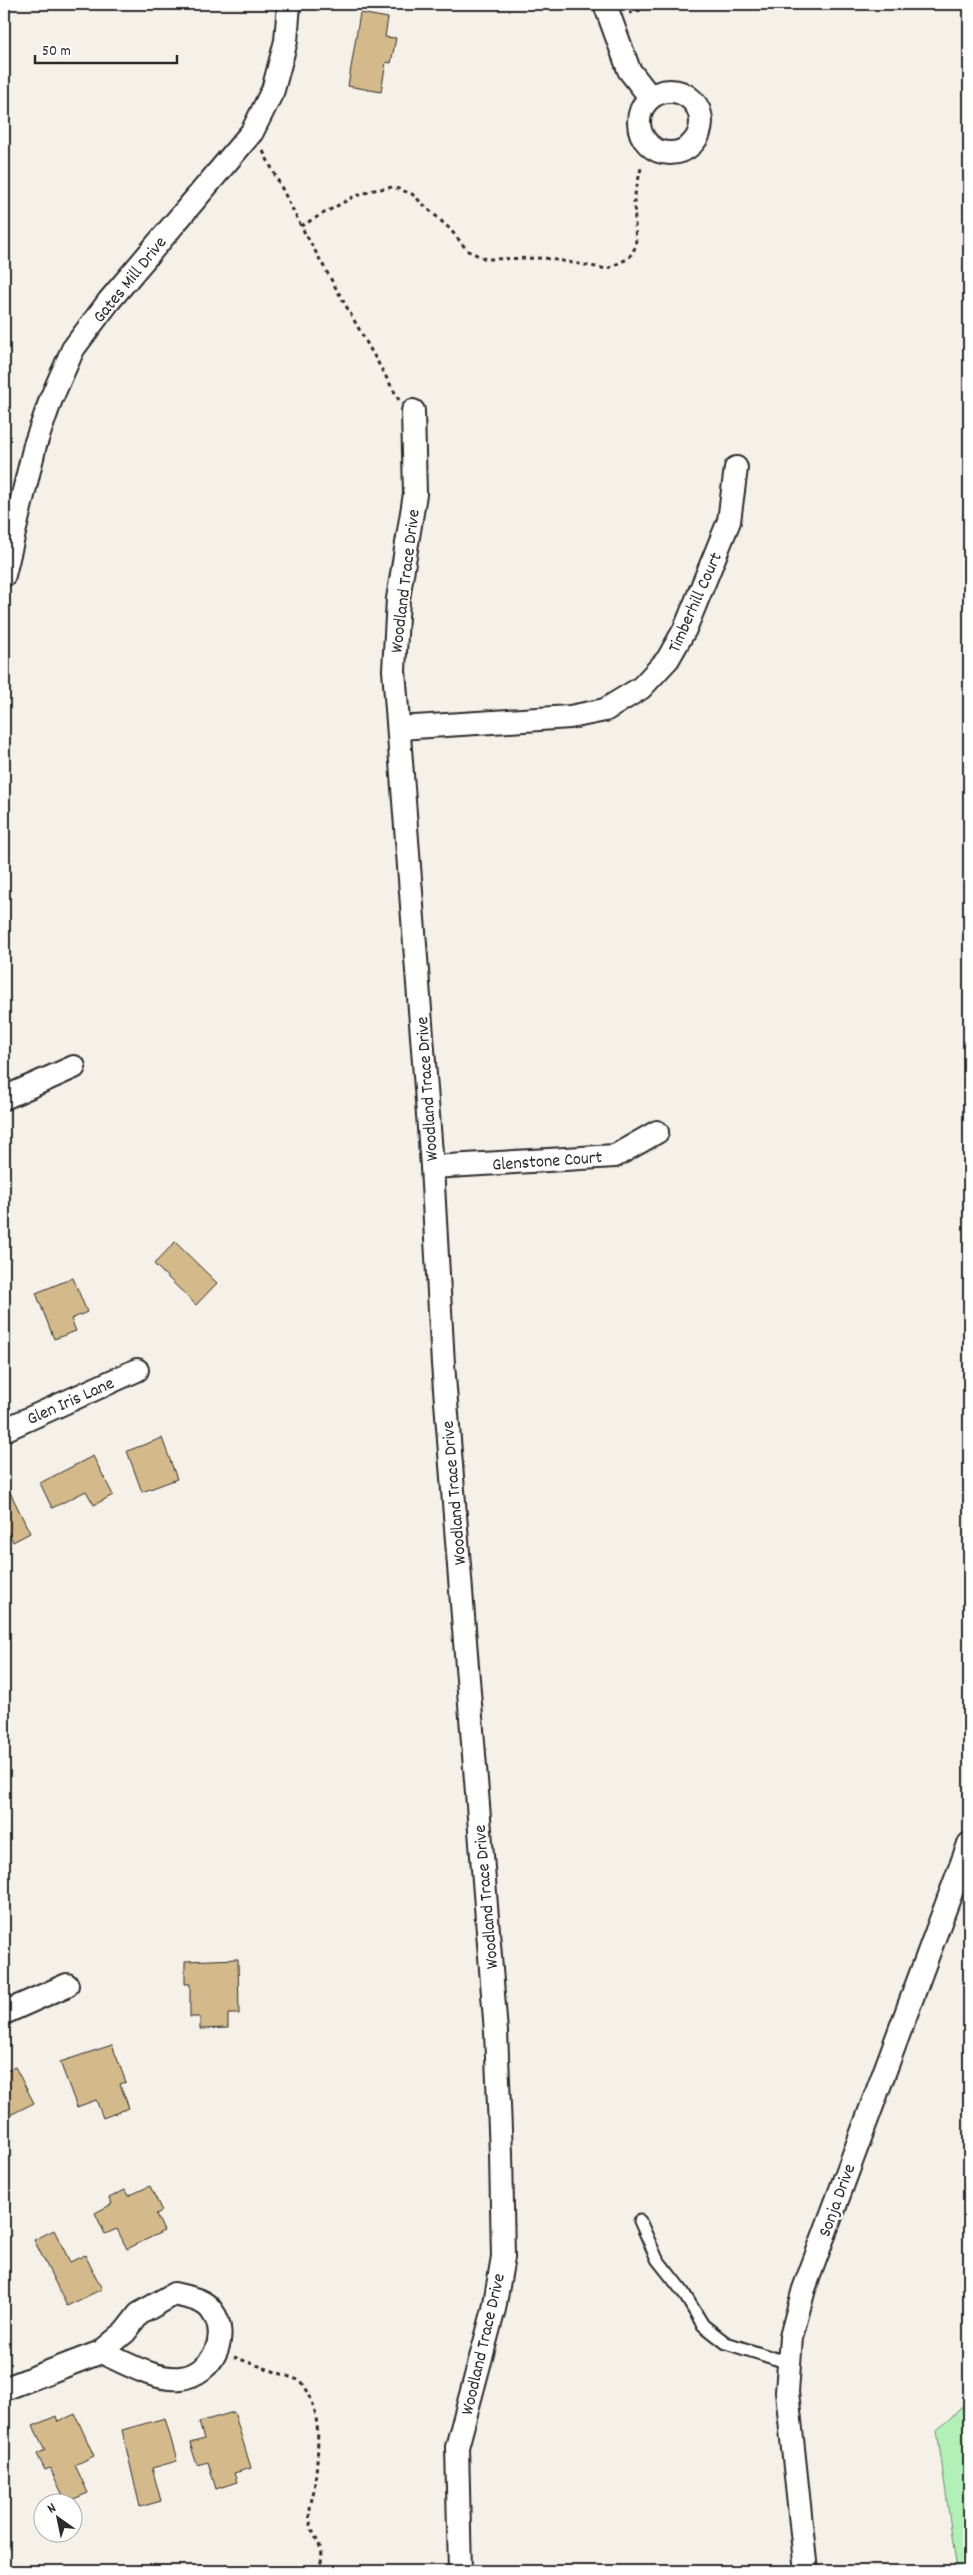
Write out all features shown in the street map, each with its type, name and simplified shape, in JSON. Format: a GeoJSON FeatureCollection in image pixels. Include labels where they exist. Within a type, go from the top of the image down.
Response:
{"type":"FeatureCollection","features":[{"type":"Feature","properties":{"kind":"street","name":"Gates Mill Drive"},"geometry":{"type":"LineString","coordinates":[[4,575],[35,445],[51,399],[73,350],[109,301],[252,132],[273,90],[286,41],[289,4]]}},
{"type":"Feature","properties":{"kind":"street"},"geometry":{"type":"LineString","coordinates":[[607,11],[629,70],[650,97]]}},
{"type":"Feature","properties":{"kind":"street","name":"Woodland Trace Drive"},"geometry":{"type":"LineString","coordinates":[[413,410],[415,494],[398,600],[394,670],[432,1167],[443,1364],[496,2032],[501,2154],[502,2257],[494,2308],[457,2447],[460,2571]]}},
{"type":"Feature","properties":{"kind":"street","name":"Timberhill Court"},"geometry":{"type":"LineString","coordinates":[[399,728],[570,717],[604,710],[640,688],[668,659],[685,629],[729,521],[736,468]]}},
{"type":"Feature","properties":{"kind":"street"},"geometry":{"type":"LineString","coordinates":[[4,1098],[74,1067]]}},
{"type":"Feature","properties":{"kind":"street","name":"Glenstone Court"},"geometry":{"type":"LineString","coordinates":[[432,1167],[615,1156],[657,1132]]}},
{"type":"Feature","properties":{"kind":"street","name":"Glen Iris Lane"},"geometry":{"type":"LineString","coordinates":[[4,1430],[137,1370]]}},
{"type":"Feature","properties":{"kind":"street","name":"Sonja Drive"},"geometry":{"type":"LineString","coordinates":[[806,2571],[787,2392],[791,2337],[804,2288],[969,1844]]}},
{"type":"Feature","properties":{"kind":"street"},"geometry":{"type":"LineString","coordinates":[[4,2013],[67,1985]]}},
{"type":"Feature","properties":{"kind":"street"},"geometry":{"type":"LineString","coordinates":[[4,2389],[101,2352],[125,2332],[139,2314],[174,2294],[196,2298],[212,2310],[220,2332],[216,2351],[205,2369],[181,2378],[148,2374],[101,2352]]}},
{"type":"Feature","properties":{"kind":"lane"},"geometry":{"type":"LineString","coordinates":[[640,2222],[657,2259],[683,2292],[703,2325],[726,2343],[789,2363]]}},
{"type":"Feature","properties":{"kind":"path"},"geometry":{"type":"LineString","coordinates":[[607,11],[664,4]]}},
{"type":"Feature","properties":{"kind":"path"},"geometry":{"type":"LineString","coordinates":[[252,132],[269,160],[301,226],[387,382],[398,399],[413,410]]}},
{"type":"Feature","properties":{"kind":"path"},"geometry":{"type":"LineString","coordinates":[[301,226],[353,198],[374,190],[393,188],[412,194],[450,229],[468,251],[486,259],[544,258],[607,269],[629,258],[636,246],[634,199],[641,168]]}},
{"type":"Feature","properties":{"kind":"path"},"geometry":{"type":"LineString","coordinates":[[216,2351],[302,2381],[306,2388],[312,2403],[319,2452],[309,2521],[321,2548],[323,2562],[317,2571]]}},
{"type":"Feature","properties":{"kind":"green space"},"geometry":{"type":"Polygon","coordinates":[[[969,2401],[969,2571],[957,2571],[937,2430],[969,2401]]]}},
{"type":"Feature","properties":{"kind":"building"},"geometry":{"type":"Polygon","coordinates":[[[360,13],[388,18],[385,37],[396,38],[391,63],[386,62],[381,92],[348,86],[360,13]]]}},
{"type":"Feature","properties":{"kind":"building"},"geometry":{"type":"Polygon","coordinates":[[[175,1242],[217,1283],[196,1305],[154,1264],[175,1242]]]}},
{"type":"Feature","properties":{"kind":"building"},"geometry":{"type":"Polygon","coordinates":[[[73,1278],[87,1312],[71,1319],[76,1331],[54,1339],[36,1293],[73,1278]]]}},
{"type":"Feature","properties":{"kind":"building"},"geometry":{"type":"Polygon","coordinates":[[[162,1438],[177,1479],[142,1492],[127,1451],[162,1438]]]}},
{"type":"Feature","properties":{"kind":"building"},"geometry":{"type":"Polygon","coordinates":[[[93,1456],[113,1495],[94,1505],[86,1491],[52,1508],[40,1483],[93,1456]]]}},
{"type":"Feature","properties":{"kind":"building"},"geometry":{"type":"Polygon","coordinates":[[[4,1480],[30,1533],[13,1542],[9,1533],[4,1536],[4,1480]]]}},
{"type":"Feature","properties":{"kind":"building"},"geometry":{"type":"Polygon","coordinates":[[[238,1959],[239,2014],[228,2014],[228,2028],[200,2029],[200,2017],[190,2017],[190,1984],[185,1984],[185,1961],[238,1959]]]}},
{"type":"Feature","properties":{"kind":"building"},"geometry":{"type":"Polygon","coordinates":[[[112,2045],[126,2082],[120,2084],[129,2108],[103,2118],[96,2100],[77,2107],[60,2062],[112,2045]]]}},
{"type":"Feature","properties":{"kind":"building"},"geometry":{"type":"Polygon","coordinates":[[[15,2067],[34,2103],[4,2118],[4,2072],[15,2067]]]}},
{"type":"Feature","properties":{"kind":"building"},"geometry":{"type":"Polygon","coordinates":[[[150,2186],[162,2211],[156,2214],[164,2231],[127,2249],[117,2229],[105,2234],[95,2213],[112,2204],[109,2198],[125,2190],[128,2196],[150,2186]]]}},
{"type":"Feature","properties":{"kind":"building"},"geometry":{"type":"Polygon","coordinates":[[[54,2230],[70,2262],[85,2255],[102,2289],[67,2306],[34,2240],[54,2230]]]}},
{"type":"Feature","properties":{"kind":"building"},"geometry":{"type":"Polygon","coordinates":[[[234,2412],[251,2468],[234,2473],[237,2482],[216,2489],[208,2462],[197,2465],[190,2443],[204,2439],[199,2422],[234,2412]]]}},
{"type":"Feature","properties":{"kind":"building"},"geometry":{"type":"Polygon","coordinates":[[[75,2414],[94,2456],[75,2465],[88,2493],[82,2495],[82,2492],[61,2492],[50,2468],[45,2470],[37,2454],[45,2450],[33,2426],[56,2416],[58,2422],[75,2414]]]}},
{"type":"Feature","properties":{"kind":"building"},"geometry":{"type":"Polygon","coordinates":[[[165,2418],[177,2461],[152,2468],[161,2501],[140,2507],[122,2430],[165,2418]]]}}]}
